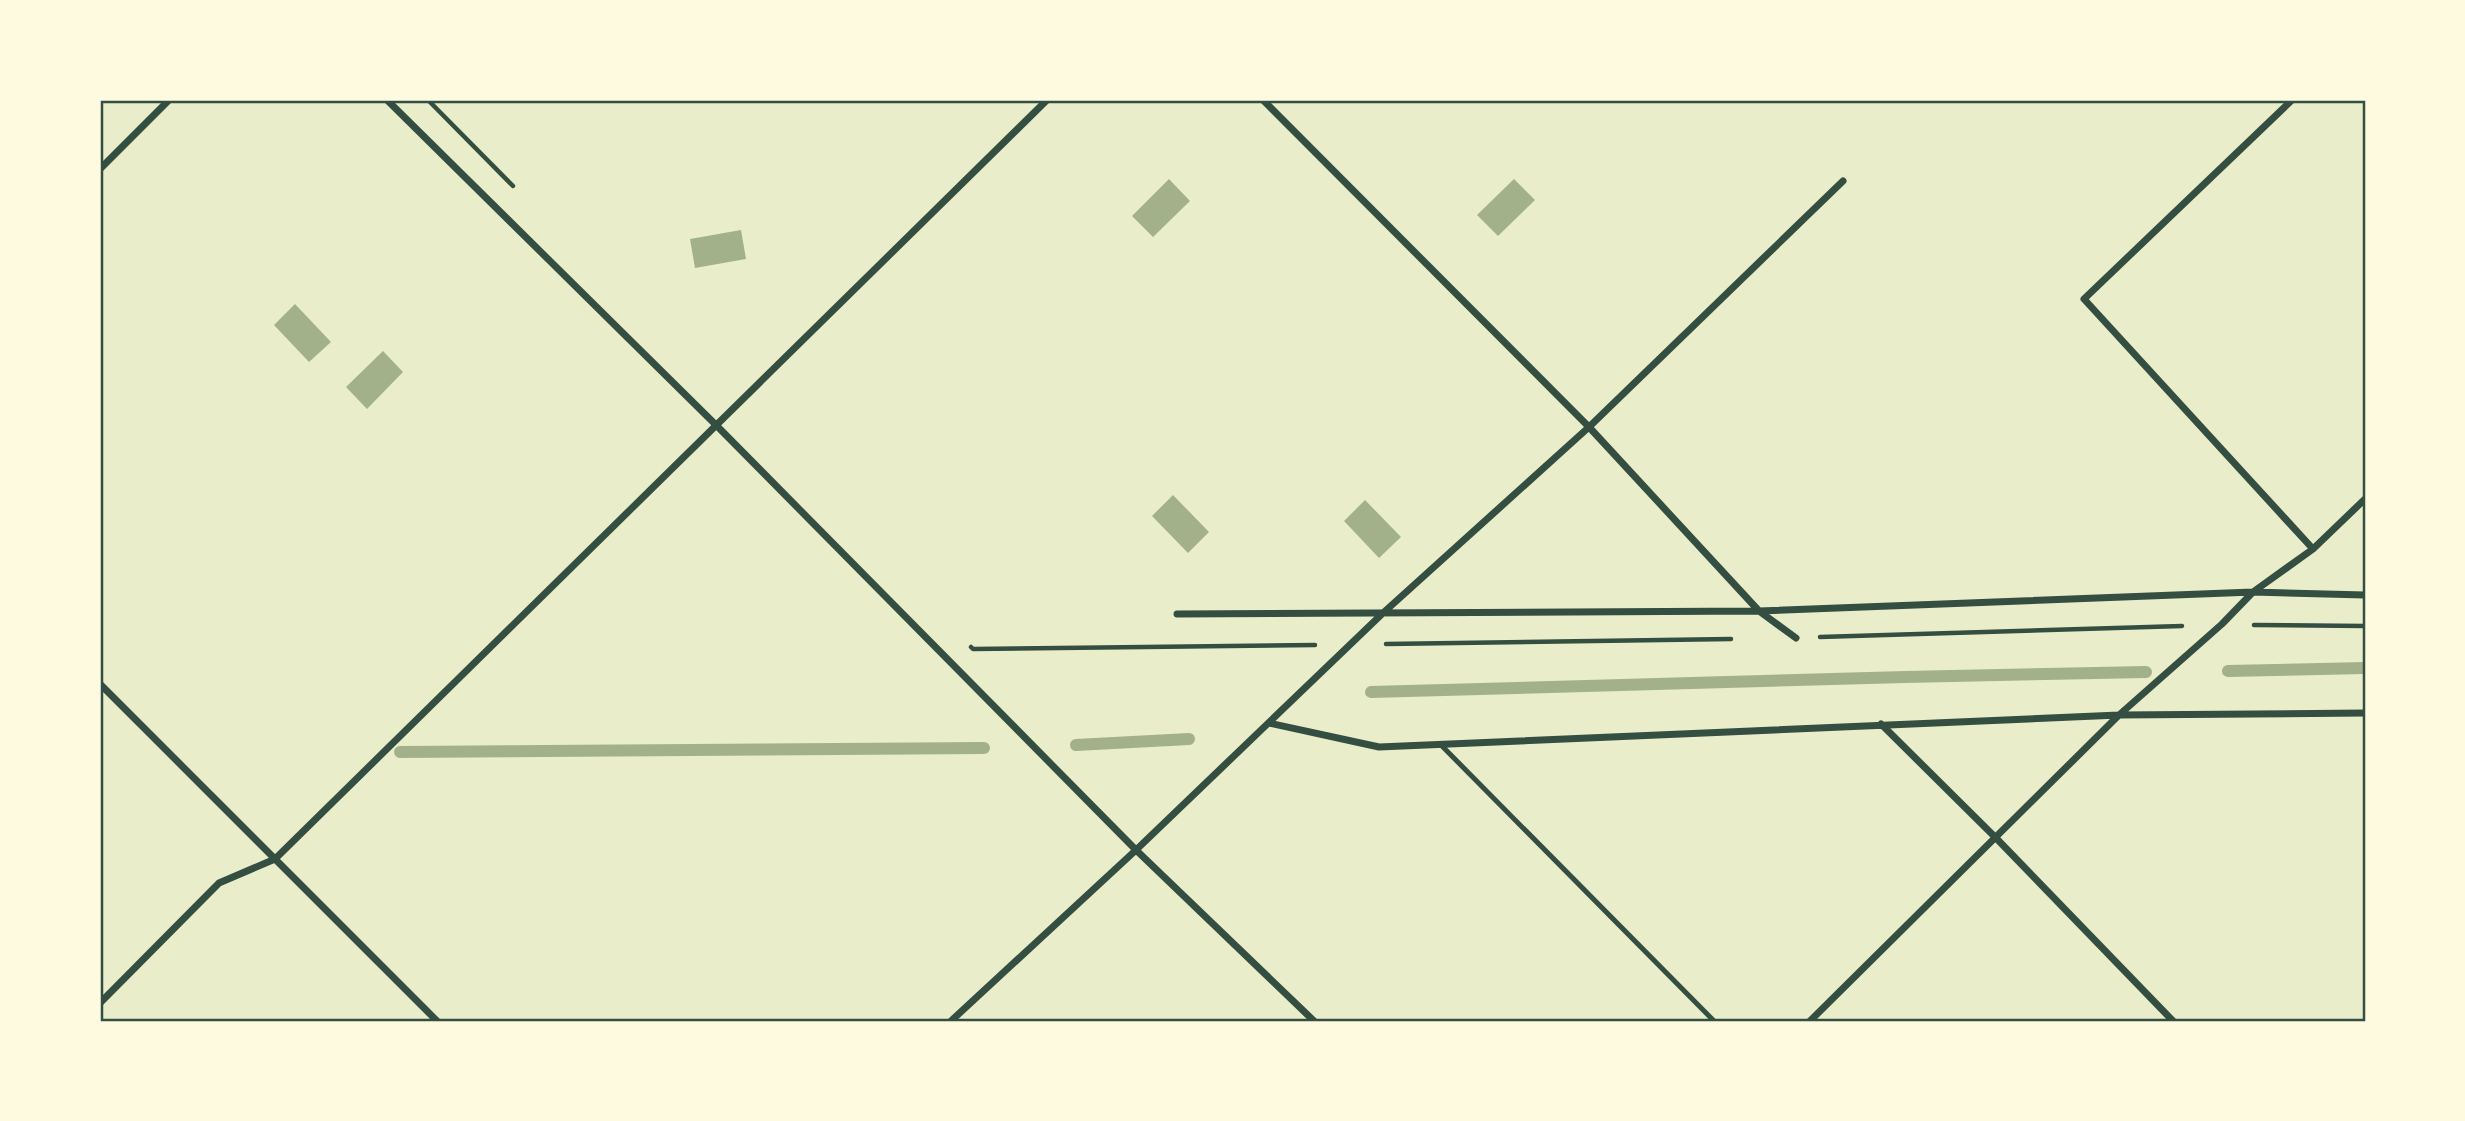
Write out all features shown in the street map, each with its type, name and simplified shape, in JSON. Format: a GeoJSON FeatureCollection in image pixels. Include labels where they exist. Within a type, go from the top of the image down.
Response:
{"type":"FeatureCollection","features":[{"type":"Feature","properties":{"kind":"street"},"geometry":{"type":"LineString","coordinates":[[100,169],[169,100]]}},
{"type":"Feature","properties":{"kind":"street"},"geometry":{"type":"LineString","coordinates":[[387,100],[716,425],[1136,850],[1314,1021]]}},
{"type":"Feature","properties":{"kind":"street"},"geometry":{"type":"LineString","coordinates":[[100,1003],[219,883],[275,859],[1047,100]]}},
{"type":"Feature","properties":{"kind":"street"},"geometry":{"type":"LineString","coordinates":[[1263,100],[1589,427],[1759,611],[1796,638]]}},
{"type":"Feature","properties":{"kind":"street"},"geometry":{"type":"LineString","coordinates":[[2292,100],[2084,299],[2314,549]]}},
{"type":"Feature","properties":{"kind":"street"},"geometry":{"type":"LineString","coordinates":[[951,1021],[1136,850],[1383,613],[1589,427],[1843,181]]}},
{"type":"Feature","properties":{"kind":"street"},"geometry":{"type":"LineString","coordinates":[[1810,1021],[2119,715],[2222,624],[2253,592],[2314,549],[2365,499]]}},
{"type":"Feature","properties":{"kind":"street"},"geometry":{"type":"LineString","coordinates":[[1177,614],[1759,611],[2253,592],[2365,595]]}},
{"type":"Feature","properties":{"kind":"street"},"geometry":{"type":"LineString","coordinates":[[100,684],[437,1021]]}},
{"type":"Feature","properties":{"kind":"street"},"geometry":{"type":"LineString","coordinates":[[1269,723],[1380,747],[2119,715],[2365,713]]}},
{"type":"Feature","properties":{"kind":"street"},"geometry":{"type":"LineString","coordinates":[[1881,724],[2173,1021]]}},
{"type":"Feature","properties":{"kind":"lane"},"geometry":{"type":"LineString","coordinates":[[1440,744],[1714,1021]]}},
{"type":"Feature","properties":{"kind":"shaded area"},"geometry":{"type":"Polygon","coordinates":[[[1169,179],[1190,201],[1153,237],[1132,216],[1169,179]]]}},
{"type":"Feature","properties":{"kind":"shaded area"},"geometry":{"type":"Polygon","coordinates":[[[1514,179],[1535,200],[1498,236],[1477,215],[1514,179]]]}},
{"type":"Feature","properties":{"kind":"shaded area"},"geometry":{"type":"Polygon","coordinates":[[[741,230],[746,259],[695,268],[690,239],[741,230]]]}},
{"type":"Feature","properties":{"kind":"shaded area"},"geometry":{"type":"Polygon","coordinates":[[[295,304],[331,342],[309,362],[274,325],[295,304]]]}},
{"type":"Feature","properties":{"kind":"shaded area"},"geometry":{"type":"Polygon","coordinates":[[[383,351],[403,372],[367,409],[346,387],[383,351]]]}},
{"type":"Feature","properties":{"kind":"shaded area"},"geometry":{"type":"Polygon","coordinates":[[[1173,495],[1209,532],[1188,553],[1152,516],[1173,495]]]}},
{"type":"Feature","properties":{"kind":"shaded area"},"geometry":{"type":"Polygon","coordinates":[[[1365,500],[1401,537],[1379,558],[1344,521],[1365,500]]]}},
{"type":"Feature","properties":{"kind":"waterway"},"geometry":{"type":"LineString","coordinates":[[2228,671],[2365,668]]}},
{"type":"Feature","properties":{"kind":"waterway"},"geometry":{"type":"LineString","coordinates":[[1371,692],[2146,672]]}},
{"type":"Feature","properties":{"kind":"waterway"},"geometry":{"type":"LineString","coordinates":[[1076,745],[1189,739]]}},
{"type":"Feature","properties":{"kind":"waterway"},"geometry":{"type":"LineString","coordinates":[[400,752],[984,748]]}}]}
